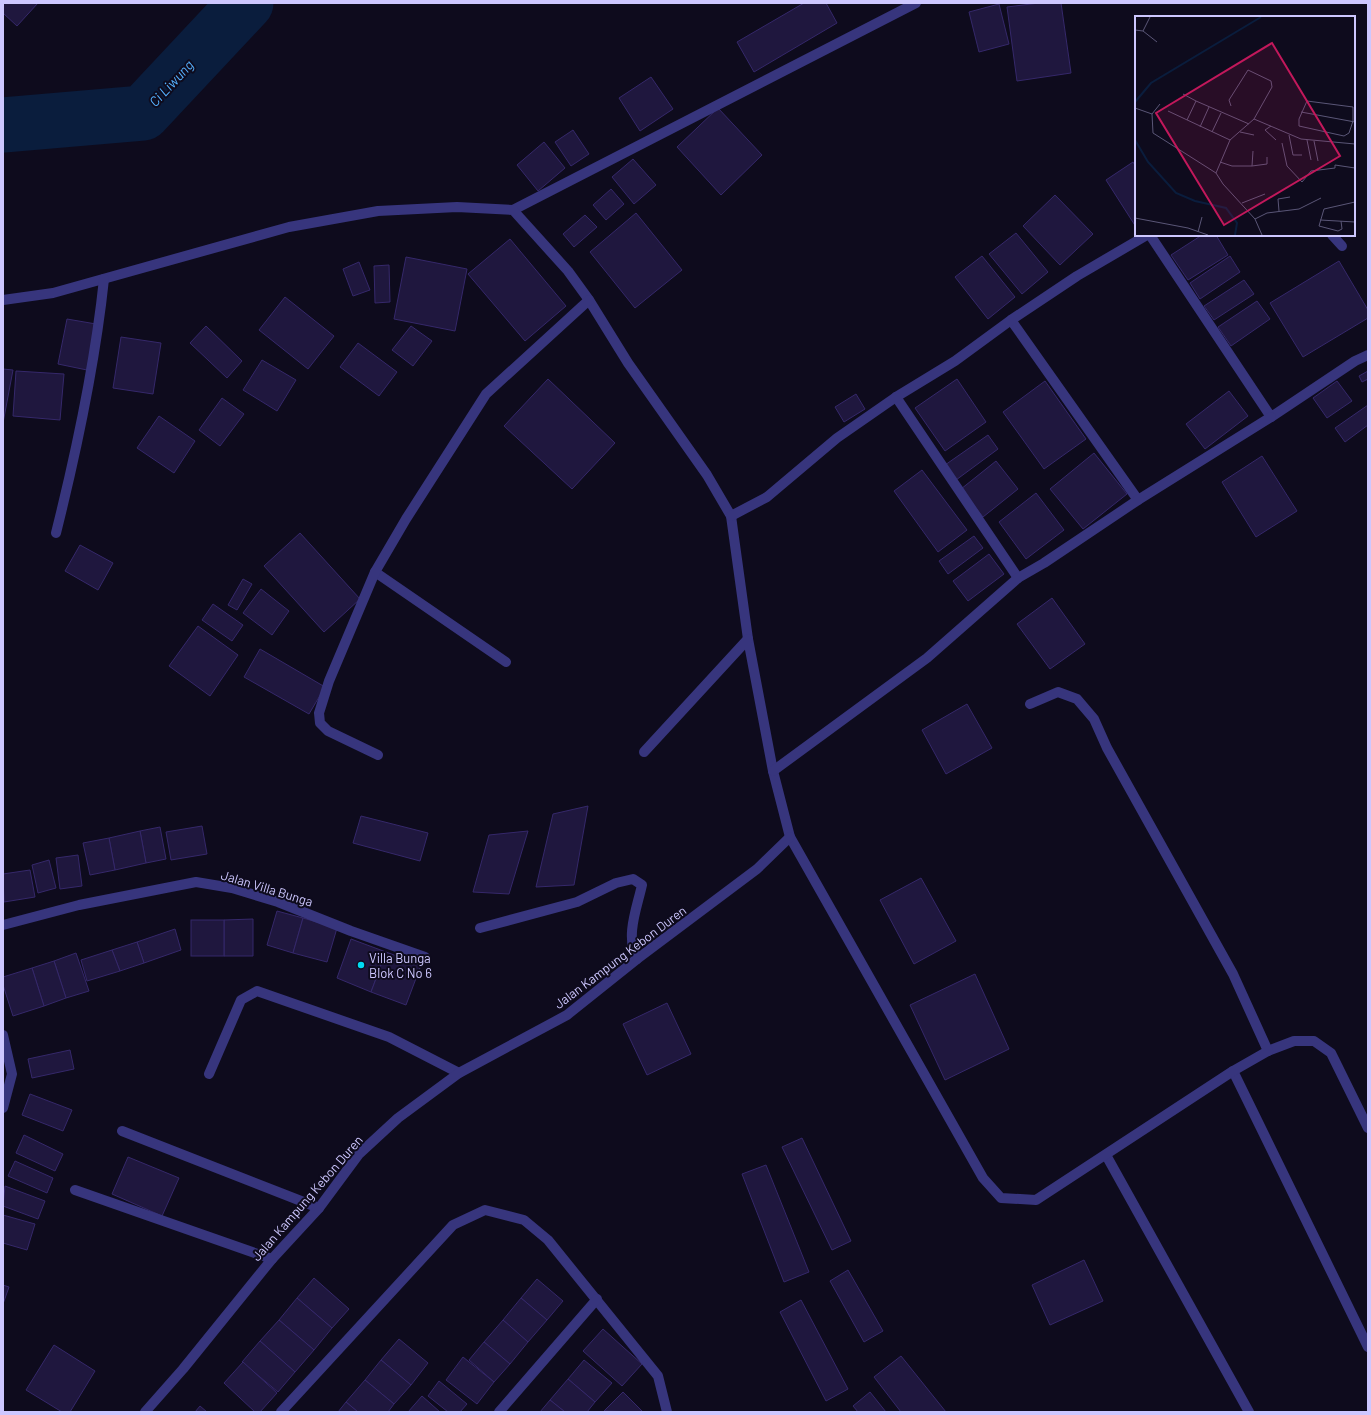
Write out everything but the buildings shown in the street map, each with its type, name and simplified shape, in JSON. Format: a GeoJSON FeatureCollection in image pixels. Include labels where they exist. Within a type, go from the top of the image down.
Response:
{"type":"FeatureCollection","features":[{"type":"Feature","properties":{"kind":"street"},"geometry":{"type":"LineString","coordinates":[[3,300],[53,293],[289,227],[378,211],[457,207],[513,210],[916,3]]}},
{"type":"Feature","properties":{"kind":"street"},"geometry":{"type":"LineString","coordinates":[[513,210],[568,270],[589,300],[628,364],[707,475],[731,516],[748,639],[773,771],[790,837],[983,1178],[1002,1198],[1036,1200],[1233,1071],[1268,1051],[1294,1041],[1314,1041],[1331,1053],[1368,1128]]}},
{"type":"Feature","properties":{"kind":"street"},"geometry":{"type":"LineString","coordinates":[[731,516],[767,498],[837,438],[896,397],[955,360],[1077,276],[1146,236]]}},
{"type":"Feature","properties":{"kind":"street"},"geometry":{"type":"LineString","coordinates":[[1149,236],[1271,417]]}},
{"type":"Feature","properties":{"kind":"street"},"geometry":{"type":"LineString","coordinates":[[1333,236],[1342,246]]}},
{"type":"Feature","properties":{"kind":"street"},"geometry":{"type":"LineString","coordinates":[[56,533],[73,465],[97,342],[104,279]]}},
{"type":"Feature","properties":{"kind":"street"},"geometry":{"type":"LineString","coordinates":[[378,755],[328,731],[320,723],[319,713],[329,681],[375,572],[406,519],[486,394],[589,300]]}},
{"type":"Feature","properties":{"kind":"street"},"geometry":{"type":"LineString","coordinates":[[1011,320],[1138,500]]}},
{"type":"Feature","properties":{"kind":"street"},"geometry":{"type":"LineString","coordinates":[[773,771],[927,658],[1018,578],[1044,563],[1138,500],[1271,417],[1355,361],[1368,355]]}},
{"type":"Feature","properties":{"kind":"street"},"geometry":{"type":"LineString","coordinates":[[896,397],[1018,578]]}},
{"type":"Feature","properties":{"kind":"street"},"geometry":{"type":"LineString","coordinates":[[375,572],[506,662]]}},
{"type":"Feature","properties":{"kind":"street"},"geometry":{"type":"LineString","coordinates":[[644,752],[748,639]]}},
{"type":"Feature","properties":{"kind":"street"},"geometry":{"type":"LineString","coordinates":[[1030,704],[1058,692],[1077,699],[1094,719],[1107,748],[1232,974],[1268,1051]]}},
{"type":"Feature","properties":{"kind":"street","name":"Jalan Kampung Kebon Duren"},"geometry":{"type":"LineString","coordinates":[[145,1412],[183,1369],[272,1259],[319,1208],[359,1154],[398,1118],[459,1073],[567,1015],[637,958],[735,886],[790,837]]}},
{"type":"Feature","properties":{"kind":"street"},"geometry":{"type":"LineString","coordinates":[[480,928],[577,902],[616,883],[633,879],[642,885],[632,925],[632,949],[637,958]]}},
{"type":"Feature","properties":{"kind":"street","name":"Jalan Villa Bunga"},"geometry":{"type":"LineString","coordinates":[[3,925],[79,905],[196,882],[232,888],[278,902],[351,931],[425,957]]}},
{"type":"Feature","properties":{"kind":"street"},"geometry":{"type":"LineString","coordinates":[[210,1074],[241,1000],[257,991],[388,1037],[459,1073]]}},
{"type":"Feature","properties":{"kind":"street"},"geometry":{"type":"LineString","coordinates":[[3,1035],[12,1074],[3,1108]]}},
{"type":"Feature","properties":{"kind":"street"},"geometry":{"type":"LineString","coordinates":[[1233,1071],[1368,1347]]}},
{"type":"Feature","properties":{"kind":"street"},"geometry":{"type":"LineString","coordinates":[[122,1131],[319,1208]]}},
{"type":"Feature","properties":{"kind":"street"},"geometry":{"type":"LineString","coordinates":[[1106,1155],[1249,1412]]}},
{"type":"Feature","properties":{"kind":"street"},"geometry":{"type":"LineString","coordinates":[[75,1190],[272,1259]]}},
{"type":"Feature","properties":{"kind":"street"},"geometry":{"type":"LineString","coordinates":[[281,1412],[453,1225],[485,1210],[524,1220],[548,1240],[658,1376],[667,1412]]}},
{"type":"Feature","properties":{"kind":"street"},"geometry":{"type":"LineString","coordinates":[[499,1412],[597,1299]]}},
{"type":"Feature","properties":{"kind":"waterway","name":"Ci Liwung"},"geometry":{"type":"LineString","coordinates":[[3,125],[143,113],[246,3]]}},
{"type":"Feature","properties":{"kind":"place","name":"Villa Bunga Blok C No 6"},"geometry":{"type":"Point","coordinates":[361,965]}}]}
